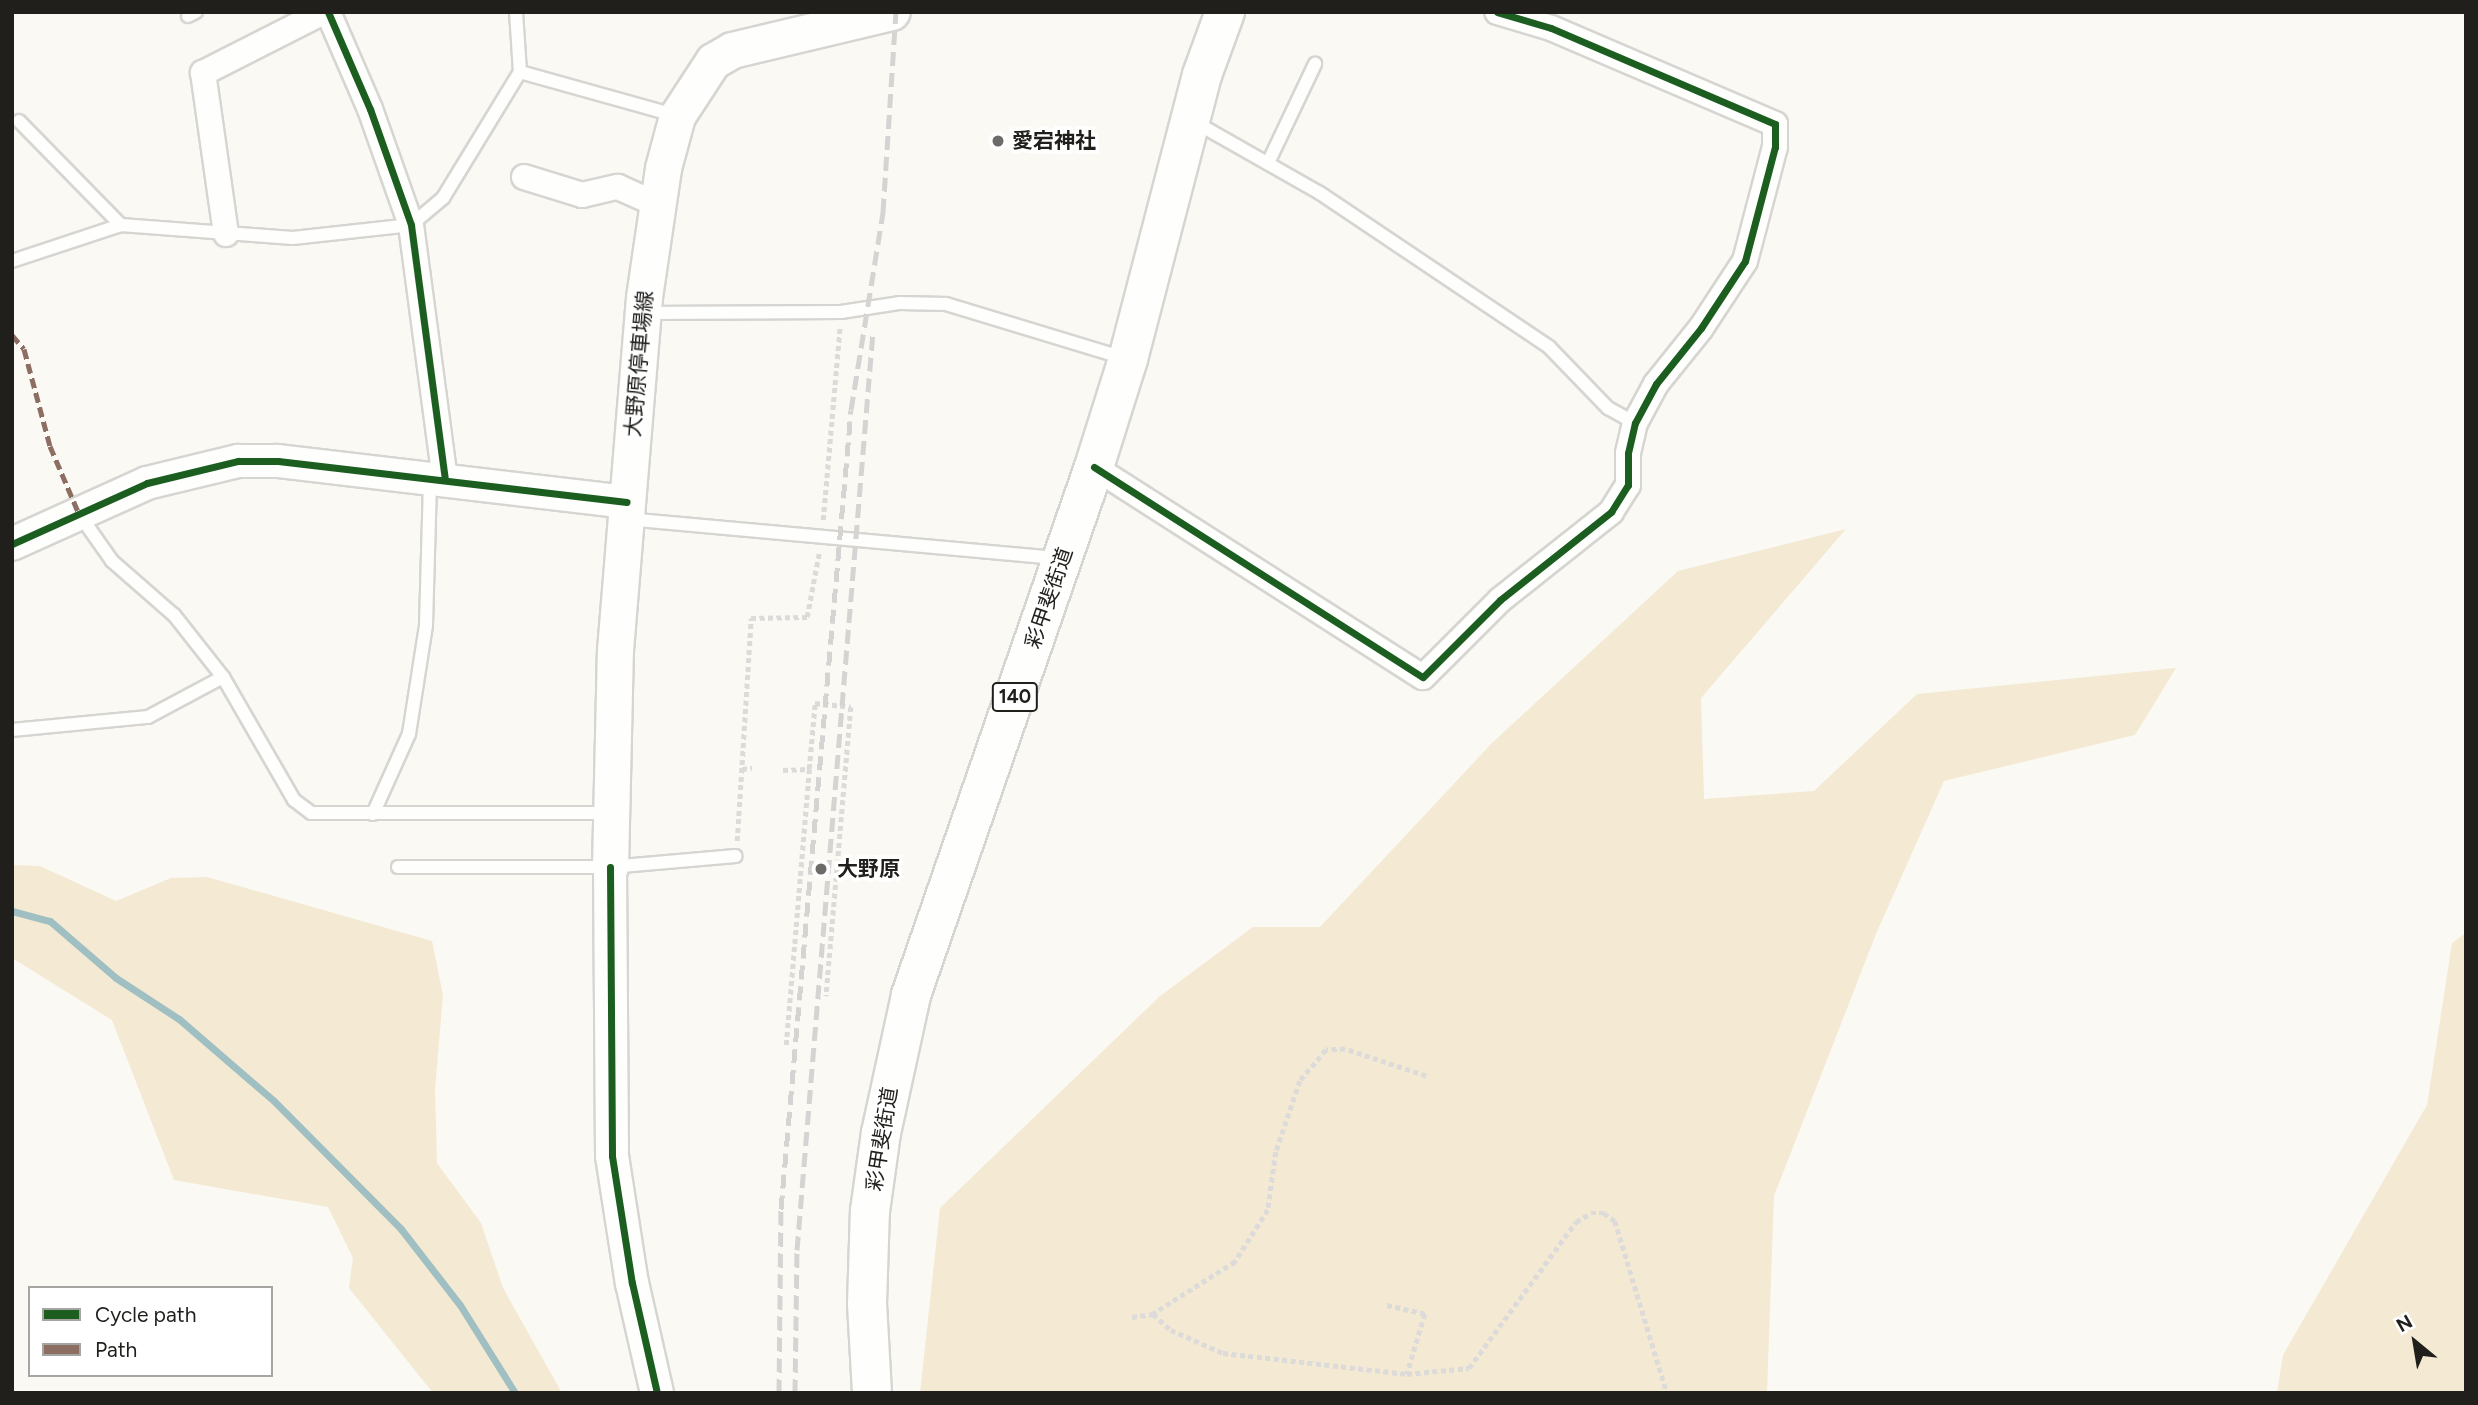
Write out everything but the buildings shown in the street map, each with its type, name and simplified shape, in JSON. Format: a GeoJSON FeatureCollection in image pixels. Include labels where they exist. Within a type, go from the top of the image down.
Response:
{"type":"FeatureCollection","features":[{"type":"Feature","properties":{"kind":"highway","name":"彩甲斐街道"},"geometry":{"type":"LineString","coordinates":[[872,1393],[867,1304],[870,1211],[895,1058],[911,995],[1094,467],[1128,359],[1189,120],[1225,12]]}},
{"type":"Feature","properties":{"kind":"main road","name":"大野原停車場線"},"geometry":{"type":"LineString","coordinates":[[610,867],[615,650],[643,313],[656,204],[677,116],[713,61],[732,50],[813,21],[892,12]]}},
{"type":"Feature","properties":{"kind":"street"},"geometry":{"type":"LineString","coordinates":[[226,234],[203,73],[325,12],[370,110],[411,225],[438,479]]}},
{"type":"Feature","properties":{"kind":"street"},"geometry":{"type":"LineString","coordinates":[[1094,467],[1423,677],[1500,600],[1611,512],[1629,485],[1628,453],[1635,423],[1656,384],[1701,328],[1745,261],[1775,147],[1775,124],[1551,28],[1497,12]]}},
{"type":"Feature","properties":{"kind":"street"},"geometry":{"type":"LineString","coordinates":[[524,177],[582,195],[618,187],[656,204]]}},
{"type":"Feature","properties":{"kind":"street"},"geometry":{"type":"LineString","coordinates":[[12,544],[146,482],[238,461],[278,461],[438,479],[626,510]]}},
{"type":"Feature","properties":{"kind":"street"},"geometry":{"type":"LineString","coordinates":[[610,867],[612,1156],[632,1283],[657,1393]]}},
{"type":"Feature","properties":{"kind":"lane"},"geometry":{"type":"LineString","coordinates":[[12,261],[121,225],[293,238],[411,225],[443,198],[520,72],[516,12]]}},
{"type":"Feature","properties":{"kind":"lane"},"geometry":{"type":"LineString","coordinates":[[1268,163],[1315,64]]}},
{"type":"Feature","properties":{"kind":"lane"},"geometry":{"type":"LineString","coordinates":[[520,72],[677,116]]}},
{"type":"Feature","properties":{"kind":"lane"},"geometry":{"type":"LineString","coordinates":[[1189,120],[1268,163],[1549,347],[1608,408],[1635,423]]}},
{"type":"Feature","properties":{"kind":"lane"},"geometry":{"type":"LineString","coordinates":[[19,121],[121,225]]}},
{"type":"Feature","properties":{"kind":"lane"},"geometry":{"type":"LineString","coordinates":[[643,313],[841,312],[900,303],[946,304],[1128,359]]}},
{"type":"Feature","properties":{"kind":"lane"},"geometry":{"type":"LineString","coordinates":[[373,814],[409,734],[426,625],[438,479]]}},
{"type":"Feature","properties":{"kind":"lane"},"geometry":{"type":"LineString","coordinates":[[626,510],[822,538],[1062,559]]}},
{"type":"Feature","properties":{"kind":"lane"},"geometry":{"type":"LineString","coordinates":[[79,514],[112,561],[174,615],[223,677],[295,800],[311,813],[611,813]]}},
{"type":"Feature","properties":{"kind":"lane"},"geometry":{"type":"LineString","coordinates":[[12,730],[148,717],[223,677]]}},
{"type":"Feature","properties":{"kind":"lane"},"geometry":{"type":"LineString","coordinates":[[398,867],[610,867],[736,856]]}},
{"type":"Feature","properties":{"kind":"path"},"geometry":{"type":"LineString","coordinates":[[736,856],[751,618],[807,617],[822,538],[841,312]]}},
{"type":"Feature","properties":{"kind":"path"},"geometry":{"type":"LineString","coordinates":[[786,1045],[815,703],[851,707],[826,996]]}},
{"type":"Feature","properties":{"kind":"path"},"geometry":{"type":"LineString","coordinates":[[742,769],[752,768]]}},
{"type":"Feature","properties":{"kind":"path"},"geometry":{"type":"LineString","coordinates":[[783,770],[809,769]]}},
{"type":"Feature","properties":{"kind":"path"},"geometry":{"type":"LineString","coordinates":[[1132,1317],[1153,1314],[1235,1262],[1268,1210],[1276,1152],[1300,1081],[1326,1050],[1345,1049],[1426,1076]]}},
{"type":"Feature","properties":{"kind":"path"},"geometry":{"type":"LineString","coordinates":[[1153,1314],[1171,1330],[1223,1353],[1407,1374],[1469,1368],[1576,1222],[1591,1213],[1604,1213],[1615,1221],[1667,1393]]}},
{"type":"Feature","properties":{"kind":"path"},"geometry":{"type":"LineString","coordinates":[[1387,1305],[1426,1314],[1407,1374]]}},
{"type":"Feature","properties":{"kind":"shaded area"},"geometry":{"type":"Polygon","coordinates":[[[1846,529],[1701,698],[1704,799],[1814,791],[1917,694],[2176,668],[2135,735],[1944,781],[1876,934],[1774,1196],[1767,1393],[920,1393],[940,1208],[1160,996],[1253,927],[1320,927],[1492,743],[1678,571],[1846,529]]]}},
{"type":"Feature","properties":{"kind":"shaded area"},"geometry":{"type":"Polygon","coordinates":[[[12,865],[40,866],[116,901],[171,878],[207,877],[432,941],[443,995],[435,1090],[437,1163],[481,1223],[503,1288],[562,1393],[433,1393],[349,1288],[353,1258],[328,1207],[174,1180],[112,1020],[12,958],[12,865]]]}},
{"type":"Feature","properties":{"kind":"shaded area"},"geometry":{"type":"Polygon","coordinates":[[[2466,933],[2466,1393],[2277,1393],[2283,1355],[2427,1105],[2452,943],[2466,933]]]}},
{"type":"Feature","properties":{"kind":"waterway"},"geometry":{"type":"LineString","coordinates":[[12,911],[50,921],[116,978],[179,1019],[274,1101],[401,1229],[460,1305],[515,1393]]}},
{"type":"Feature","properties":{"kind":"railway"},"geometry":{"type":"LineString","coordinates":[[779,1393],[781,1209],[851,410],[883,212],[896,12]]}},
{"type":"Feature","properties":{"kind":"railway"},"geometry":{"type":"LineString","coordinates":[[795,1393],[797,1250],[873,331]]}},
{"type":"Feature","properties":{"kind":"marked path"},"geometry":{"type":"LineString","coordinates":[[12,335],[24,349],[50,446],[79,514]]}},
{"type":"Feature","properties":{"kind":"cycle path"},"geometry":{"type":"LineString","coordinates":[[328,12],[370,109],[411,225],[445,480]]}},
{"type":"Feature","properties":{"kind":"cycle path"},"geometry":{"type":"LineString","coordinates":[[1094,467],[1423,677],[1500,600],[1611,512],[1628,485],[1628,453],[1635,423],[1656,384],[1701,328],[1745,261],[1775,147],[1775,124],[1551,28],[1497,12]]}},
{"type":"Feature","properties":{"kind":"cycle path"},"geometry":{"type":"LineString","coordinates":[[12,544],[147,483],[238,461],[278,461],[627,502]]}},
{"type":"Feature","properties":{"kind":"cycle path"},"geometry":{"type":"LineString","coordinates":[[610,867],[612,1156],[632,1283],[657,1393]]}},
{"type":"Feature","properties":{"kind":"place","name":"愛宕神社"},"geometry":{"type":"Point","coordinates":[998,141]}},
{"type":"Feature","properties":{"kind":"place","name":"大野原"},"geometry":{"type":"Point","coordinates":[821,869]}}]}
